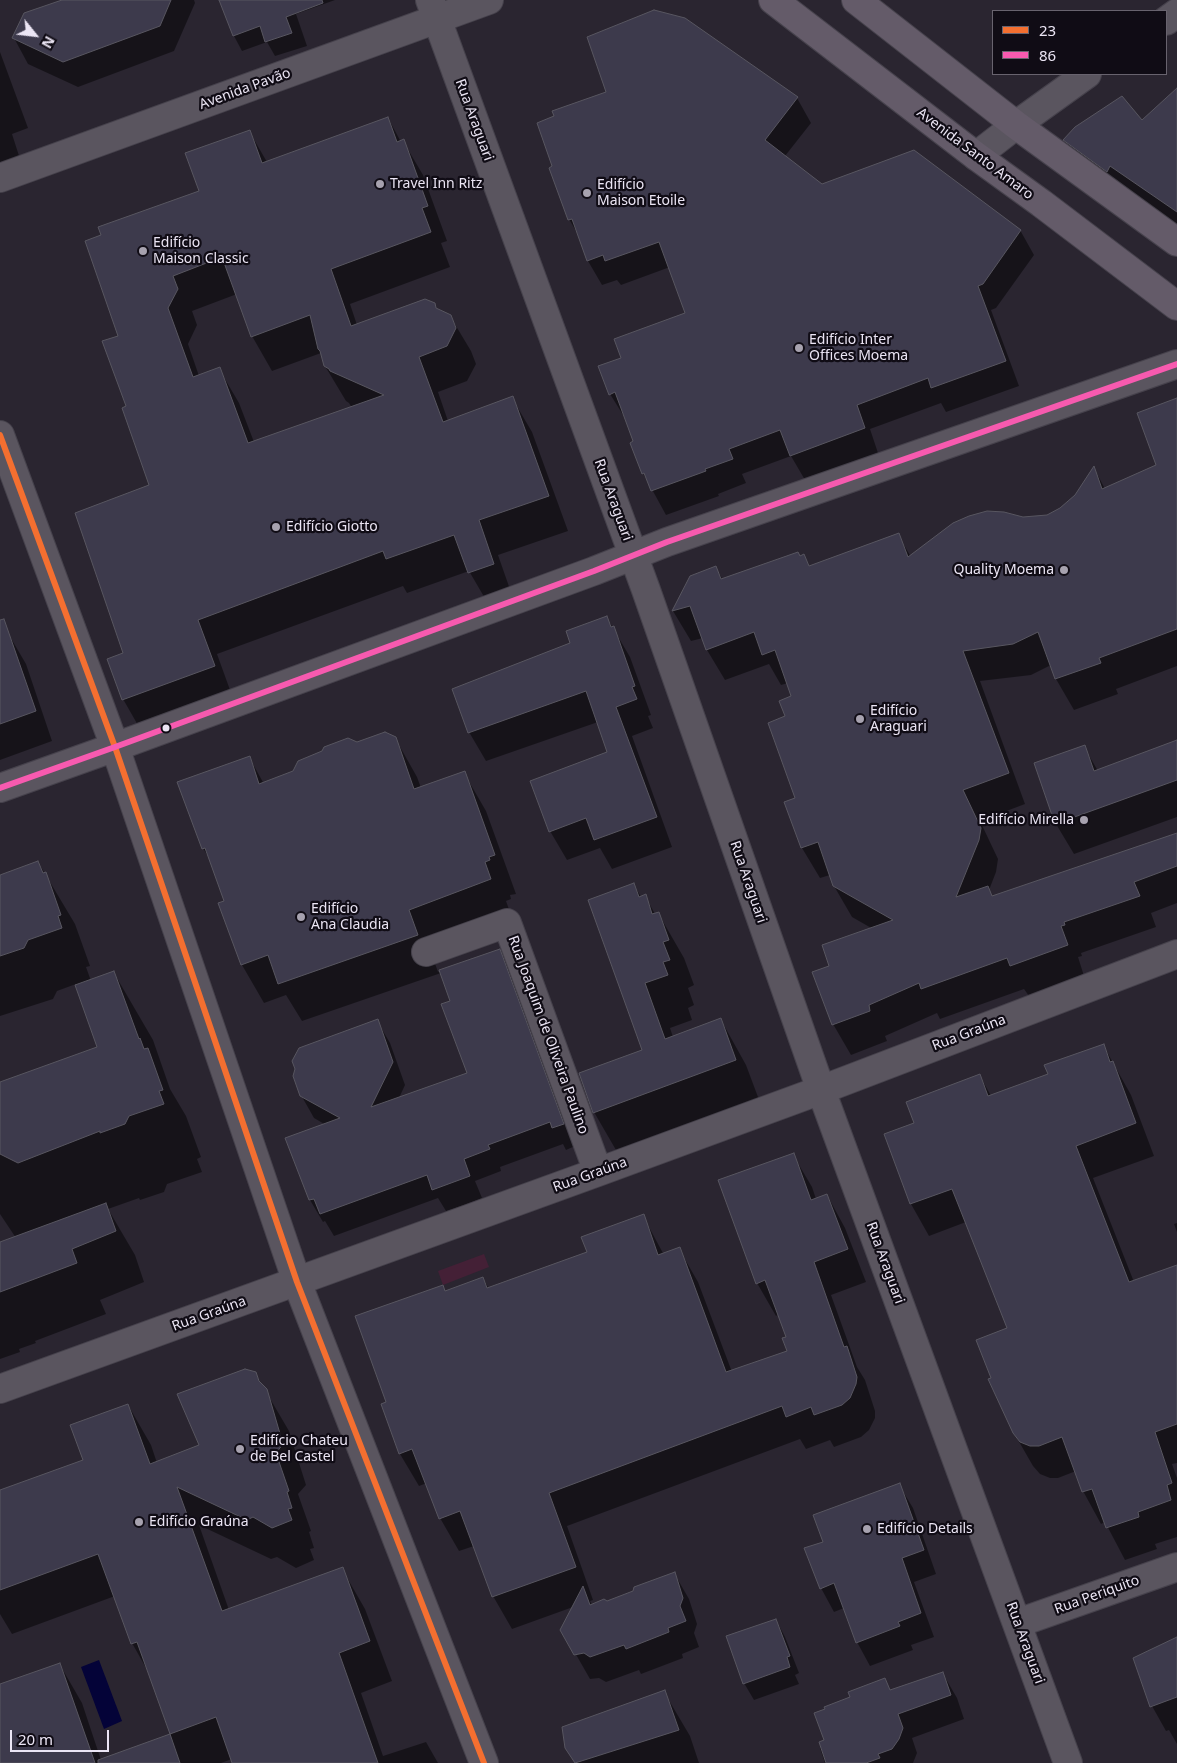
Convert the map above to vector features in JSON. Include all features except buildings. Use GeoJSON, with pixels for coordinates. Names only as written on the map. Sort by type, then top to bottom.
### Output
{"type":"FeatureCollection","features":[{"type":"Feature","properties":{"kind":"main road","name":"Avenida Santo Amaro"},"geometry":{"type":"LineString","coordinates":[[774,0],[976,156],[1177,306]]}},
{"type":"Feature","properties":{"kind":"main road"},"geometry":{"type":"LineString","coordinates":[[856,0],[1016,125],[1177,242]]}},
{"type":"Feature","properties":{"kind":"street","name":"Avenida Pavão"},"geometry":{"type":"LineString","coordinates":[[0,178],[434,10],[489,0]]}},
{"type":"Feature","properties":{"kind":"street","name":"Rua Araguari"},"geometry":{"type":"LineString","coordinates":[[434,10],[633,555],[821,1090],[1068,1763]]}},
{"type":"Feature","properties":{"kind":"street"},"geometry":{"type":"LineString","coordinates":[[976,156],[1086,75]]}},
{"type":"Feature","properties":{"kind":"street"},"geometry":{"type":"LineString","coordinates":[[0,788],[633,555],[1177,364]]}},
{"type":"Feature","properties":{"kind":"street"},"geometry":{"type":"LineString","coordinates":[[0,435],[115,747],[297,1282],[484,1763]]}},
{"type":"Feature","properties":{"kind":"street","name":"Rua Joaquim de Oliveira Paulino"},"geometry":{"type":"LineString","coordinates":[[426,952],[507,923],[598,1172]]}},
{"type":"Feature","properties":{"kind":"street","name":"Rua Graúna"},"geometry":{"type":"LineString","coordinates":[[0,1389],[821,1090],[1177,954]]}},
{"type":"Feature","properties":{"kind":"street","name":"Rua Periquito"},"geometry":{"type":"LineString","coordinates":[[1018,1623],[1177,1567]]}},
{"type":"Feature","properties":{"kind":"shaded area"},"geometry":{"type":"Polygon","coordinates":[[[484,1254],[489,1267],[443,1285],[438,1271],[484,1254]]]}},
{"type":"Feature","properties":{"kind":"shaded area"},"geometry":{"type":"Polygon","coordinates":[[[99,1660],[122,1721],[104,1729],[81,1667],[99,1660]]]}},
{"type":"Feature","properties":{"kind":"transit line","name":"86"},"geometry":{"type":"LineString","coordinates":[[0,788],[594,571],[667,542],[1177,364]]}},
{"type":"Feature","properties":{"kind":"transit line","name":"23"},"geometry":{"type":"LineString","coordinates":[[0,435],[115,747],[297,1282],[484,1763]]}},
{"type":"Feature","properties":{"kind":"place","name":"Travel Inn Ritz"},"geometry":{"type":"Point","coordinates":[380,184]}},
{"type":"Feature","properties":{"kind":"place","name":"Edifício Maison Etoile"},"geometry":{"type":"Point","coordinates":[587,193]}},
{"type":"Feature","properties":{"kind":"place","name":"Edifício Maison Classic"},"geometry":{"type":"Point","coordinates":[143,251]}},
{"type":"Feature","properties":{"kind":"place","name":"Edifício Inter Offices Moema"},"geometry":{"type":"Point","coordinates":[799,348]}},
{"type":"Feature","properties":{"kind":"place","name":"Edifício Giotto"},"geometry":{"type":"Point","coordinates":[276,527]}},
{"type":"Feature","properties":{"kind":"place","name":"Quality Moema"},"geometry":{"type":"Point","coordinates":[1064,570]}},
{"type":"Feature","properties":{"kind":"place","name":"Edifício Araguari"},"geometry":{"type":"Point","coordinates":[860,719]}},
{"type":"Feature","properties":{"kind":"place","name":"Edifício Mirella"},"geometry":{"type":"Point","coordinates":[1084,820]}},
{"type":"Feature","properties":{"kind":"place","name":"Edifício Ana Claudia"},"geometry":{"type":"Point","coordinates":[301,917]}},
{"type":"Feature","properties":{"kind":"place","name":"Edifício Chateu de Bel Castel"},"geometry":{"type":"Point","coordinates":[240,1449]}},
{"type":"Feature","properties":{"kind":"place","name":"Edifício Graúna"},"geometry":{"type":"Point","coordinates":[139,1522]}},
{"type":"Feature","properties":{"kind":"place","name":"Edifício Details"},"geometry":{"type":"Point","coordinates":[867,1529]}}]}
